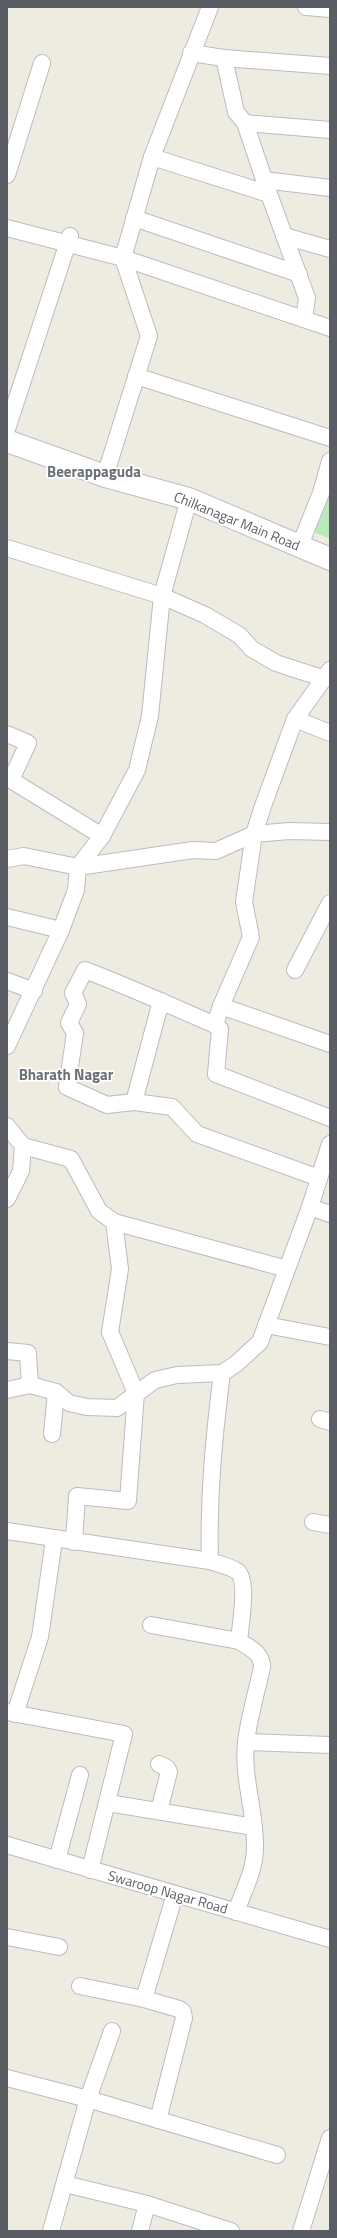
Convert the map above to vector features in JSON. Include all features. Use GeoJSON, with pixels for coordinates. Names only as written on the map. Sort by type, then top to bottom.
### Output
{"type":"FeatureCollection","features":[{"type":"Feature","properties":{"kind":"main road","name":"Chilkanagar Main Road"},"geometry":{"type":"LineString","coordinates":[[7,441],[105,476],[189,500],[300,545],[330,559]]}},
{"type":"Feature","properties":{"kind":"street"},"geometry":{"type":"LineString","coordinates":[[105,476],[149,336],[123,258],[152,157],[210,7]]}},
{"type":"Feature","properties":{"kind":"street"},"geometry":{"type":"LineString","coordinates":[[306,7],[330,9]]}},
{"type":"Feature","properties":{"kind":"street"},"geometry":{"type":"LineString","coordinates":[[191,53],[224,58],[330,66]]}},
{"type":"Feature","properties":{"kind":"street"},"geometry":{"type":"LineString","coordinates":[[224,58],[236,112],[245,123],[266,187],[307,298],[304,320]]}},
{"type":"Feature","properties":{"kind":"street"},"geometry":{"type":"LineString","coordinates":[[7,175],[42,63]]}},
{"type":"Feature","properties":{"kind":"street"},"geometry":{"type":"LineString","coordinates":[[245,123],[330,130]]}},
{"type":"Feature","properties":{"kind":"street"},"geometry":{"type":"LineString","coordinates":[[152,157],[266,187],[330,188]]}},
{"type":"Feature","properties":{"kind":"street"},"geometry":{"type":"LineString","coordinates":[[134,218],[299,274]]}},
{"type":"Feature","properties":{"kind":"street"},"geometry":{"type":"LineString","coordinates":[[7,228],[69,239],[330,328]]}},
{"type":"Feature","properties":{"kind":"street"},"geometry":{"type":"LineString","coordinates":[[284,236],[330,249]]}},
{"type":"Feature","properties":{"kind":"street"},"geometry":{"type":"LineString","coordinates":[[7,429],[69,239]]}},
{"type":"Feature","properties":{"kind":"street"},"geometry":{"type":"LineString","coordinates":[[136,376],[330,438]]}},
{"type":"Feature","properties":{"kind":"street"},"geometry":{"type":"LineString","coordinates":[[300,545],[321,492],[330,461]]}},
{"type":"Feature","properties":{"kind":"street"},"geometry":{"type":"LineString","coordinates":[[7,1046],[34,991],[61,930],[76,890],[78,867],[102,836],[137,770],[150,716],[162,596],[189,500]]}},
{"type":"Feature","properties":{"kind":"street"},"geometry":{"type":"LineString","coordinates":[[7,548],[162,596],[205,615],[239,635],[252,649],[276,663],[327,674],[295,719],[254,834],[244,902],[251,937],[221,1006],[215,1025]]}},
{"type":"Feature","properties":{"kind":"street"},"geometry":{"type":"LineString","coordinates":[[295,719],[330,733]]}},
{"type":"Feature","properties":{"kind":"street"},"geometry":{"type":"LineString","coordinates":[[7,734],[28,743],[11,780],[102,836]]}},
{"type":"Feature","properties":{"kind":"street"},"geometry":{"type":"LineString","coordinates":[[7,859],[24,856],[78,867],[193,850],[216,851],[254,834],[289,831],[330,832]]}},
{"type":"Feature","properties":{"kind":"street"},"geometry":{"type":"LineString","coordinates":[[295,970],[330,903]]}},
{"type":"Feature","properties":{"kind":"street"},"geometry":{"type":"LineString","coordinates":[[7,917],[61,930]]}},
{"type":"Feature","properties":{"kind":"street"},"geometry":{"type":"LineString","coordinates":[[319,1178],[197,1134],[172,1108],[134,1102],[107,1105],[67,1087],[75,1033],[69,1023],[78,1004],[73,992],[85,970],[215,1025],[220,1029],[216,1074],[330,1118]]}},
{"type":"Feature","properties":{"kind":"street"},"geometry":{"type":"LineString","coordinates":[[7,981],[34,991]]}},
{"type":"Feature","properties":{"kind":"street"},"geometry":{"type":"LineString","coordinates":[[134,1102],[161,1001]]}},
{"type":"Feature","properties":{"kind":"street"},"geometry":{"type":"LineString","coordinates":[[221,1006],[330,1044]]}},
{"type":"Feature","properties":{"kind":"street"},"geometry":{"type":"LineString","coordinates":[[7,1126],[23,1146],[71,1160],[99,1210],[114,1222],[286,1269]]}},
{"type":"Feature","properties":{"kind":"street"},"geometry":{"type":"LineString","coordinates":[[7,1390],[30,1385],[56,1392],[69,1403],[87,1407],[117,1408],[155,1380],[177,1375],[222,1373],[236,1364],[260,1342],[310,1207],[330,1144]]}},
{"type":"Feature","properties":{"kind":"street"},"geometry":{"type":"LineString","coordinates":[[7,1199],[21,1171],[23,1146]]}},
{"type":"Feature","properties":{"kind":"street"},"geometry":{"type":"LineString","coordinates":[[310,1207],[330,1214]]}},
{"type":"Feature","properties":{"kind":"street"},"geometry":{"type":"LineString","coordinates":[[74,1542],[77,1496],[128,1501],[136,1393],[110,1332],[120,1269],[114,1222]]}},
{"type":"Feature","properties":{"kind":"street"},"geometry":{"type":"LineString","coordinates":[[266,1325],[330,1337]]}},
{"type":"Feature","properties":{"kind":"street"},"geometry":{"type":"LineString","coordinates":[[7,1351],[28,1353],[30,1385]]}},
{"type":"Feature","properties":{"kind":"street"},"geometry":{"type":"LineString","coordinates":[[210,1560],[208,1512],[210,1470],[222,1373]]}},
{"type":"Feature","properties":{"kind":"street"},"geometry":{"type":"LineString","coordinates":[[52,1434],[56,1392]]}},
{"type":"Feature","properties":{"kind":"street"},"geometry":{"type":"LineString","coordinates":[[313,1522],[330,1525]]}},
{"type":"Feature","properties":{"kind":"street"},"geometry":{"type":"LineString","coordinates":[[7,1531],[54,1540],[210,1560],[237,1571],[243,1582],[239,1641]]}},
{"type":"Feature","properties":{"kind":"street"},"geometry":{"type":"LineString","coordinates":[[54,1540],[40,1637],[11,1713],[124,1734],[108,1803],[90,1870]]}},
{"type":"Feature","properties":{"kind":"street"},"geometry":{"type":"LineString","coordinates":[[151,1626],[239,1641],[259,1655],[262,1660],[262,1667],[246,1742],[247,1787],[254,1827],[255,1850],[251,1872],[236,1912]]}},
{"type":"Feature","properties":{"kind":"street"},"geometry":{"type":"LineString","coordinates":[[246,1742],[330,1746]]}},
{"type":"Feature","properties":{"kind":"street"},"geometry":{"type":"LineString","coordinates":[[159,1764],[167,1768],[169,1772],[159,1811]]}},
{"type":"Feature","properties":{"kind":"street"},"geometry":{"type":"LineString","coordinates":[[57,1860],[80,1775]]}},
{"type":"Feature","properties":{"kind":"street"},"geometry":{"type":"LineString","coordinates":[[108,1803],[254,1827]]}},
{"type":"Feature","properties":{"kind":"street","name":"Swaroop Nagar Road"},"geometry":{"type":"LineString","coordinates":[[7,1846],[330,1939]]}},
{"type":"Feature","properties":{"kind":"street"},"geometry":{"type":"LineString","coordinates":[[144,1999],[175,1894]]}},
{"type":"Feature","properties":{"kind":"street"},"geometry":{"type":"LineString","coordinates":[[7,1937],[59,1947]]}},
{"type":"Feature","properties":{"kind":"street"},"geometry":{"type":"LineString","coordinates":[[80,1986],[144,1999],[179,2009],[183,2012],[184,2018],[158,2120]]}},
{"type":"Feature","properties":{"kind":"street"},"geometry":{"type":"LineString","coordinates":[[51,2231],[88,2099],[112,2031]]}},
{"type":"Feature","properties":{"kind":"street"},"geometry":{"type":"LineString","coordinates":[[7,2078],[88,2099],[277,2155]]}},
{"type":"Feature","properties":{"kind":"street"},"geometry":{"type":"LineString","coordinates":[[300,2231],[330,2138]]}},
{"type":"Feature","properties":{"kind":"street"},"geometry":{"type":"LineString","coordinates":[[65,2184],[147,2204],[231,2231]]}},
{"type":"Feature","properties":{"kind":"street"},"geometry":{"type":"LineString","coordinates":[[140,2231],[147,2204]]}},
{"type":"Feature","properties":{"kind":"green space"},"geometry":{"type":"Polygon","coordinates":[[[330,480],[330,539],[310,530],[330,480]]]}},
{"type":"Feature","properties":{"kind":"district","name":"Beerappaguda"},"geometry":{"type":"Point","coordinates":[94,472]}},
{"type":"Feature","properties":{"kind":"district","name":"Bharath Nagar"},"geometry":{"type":"Point","coordinates":[66,1075]}}]}
